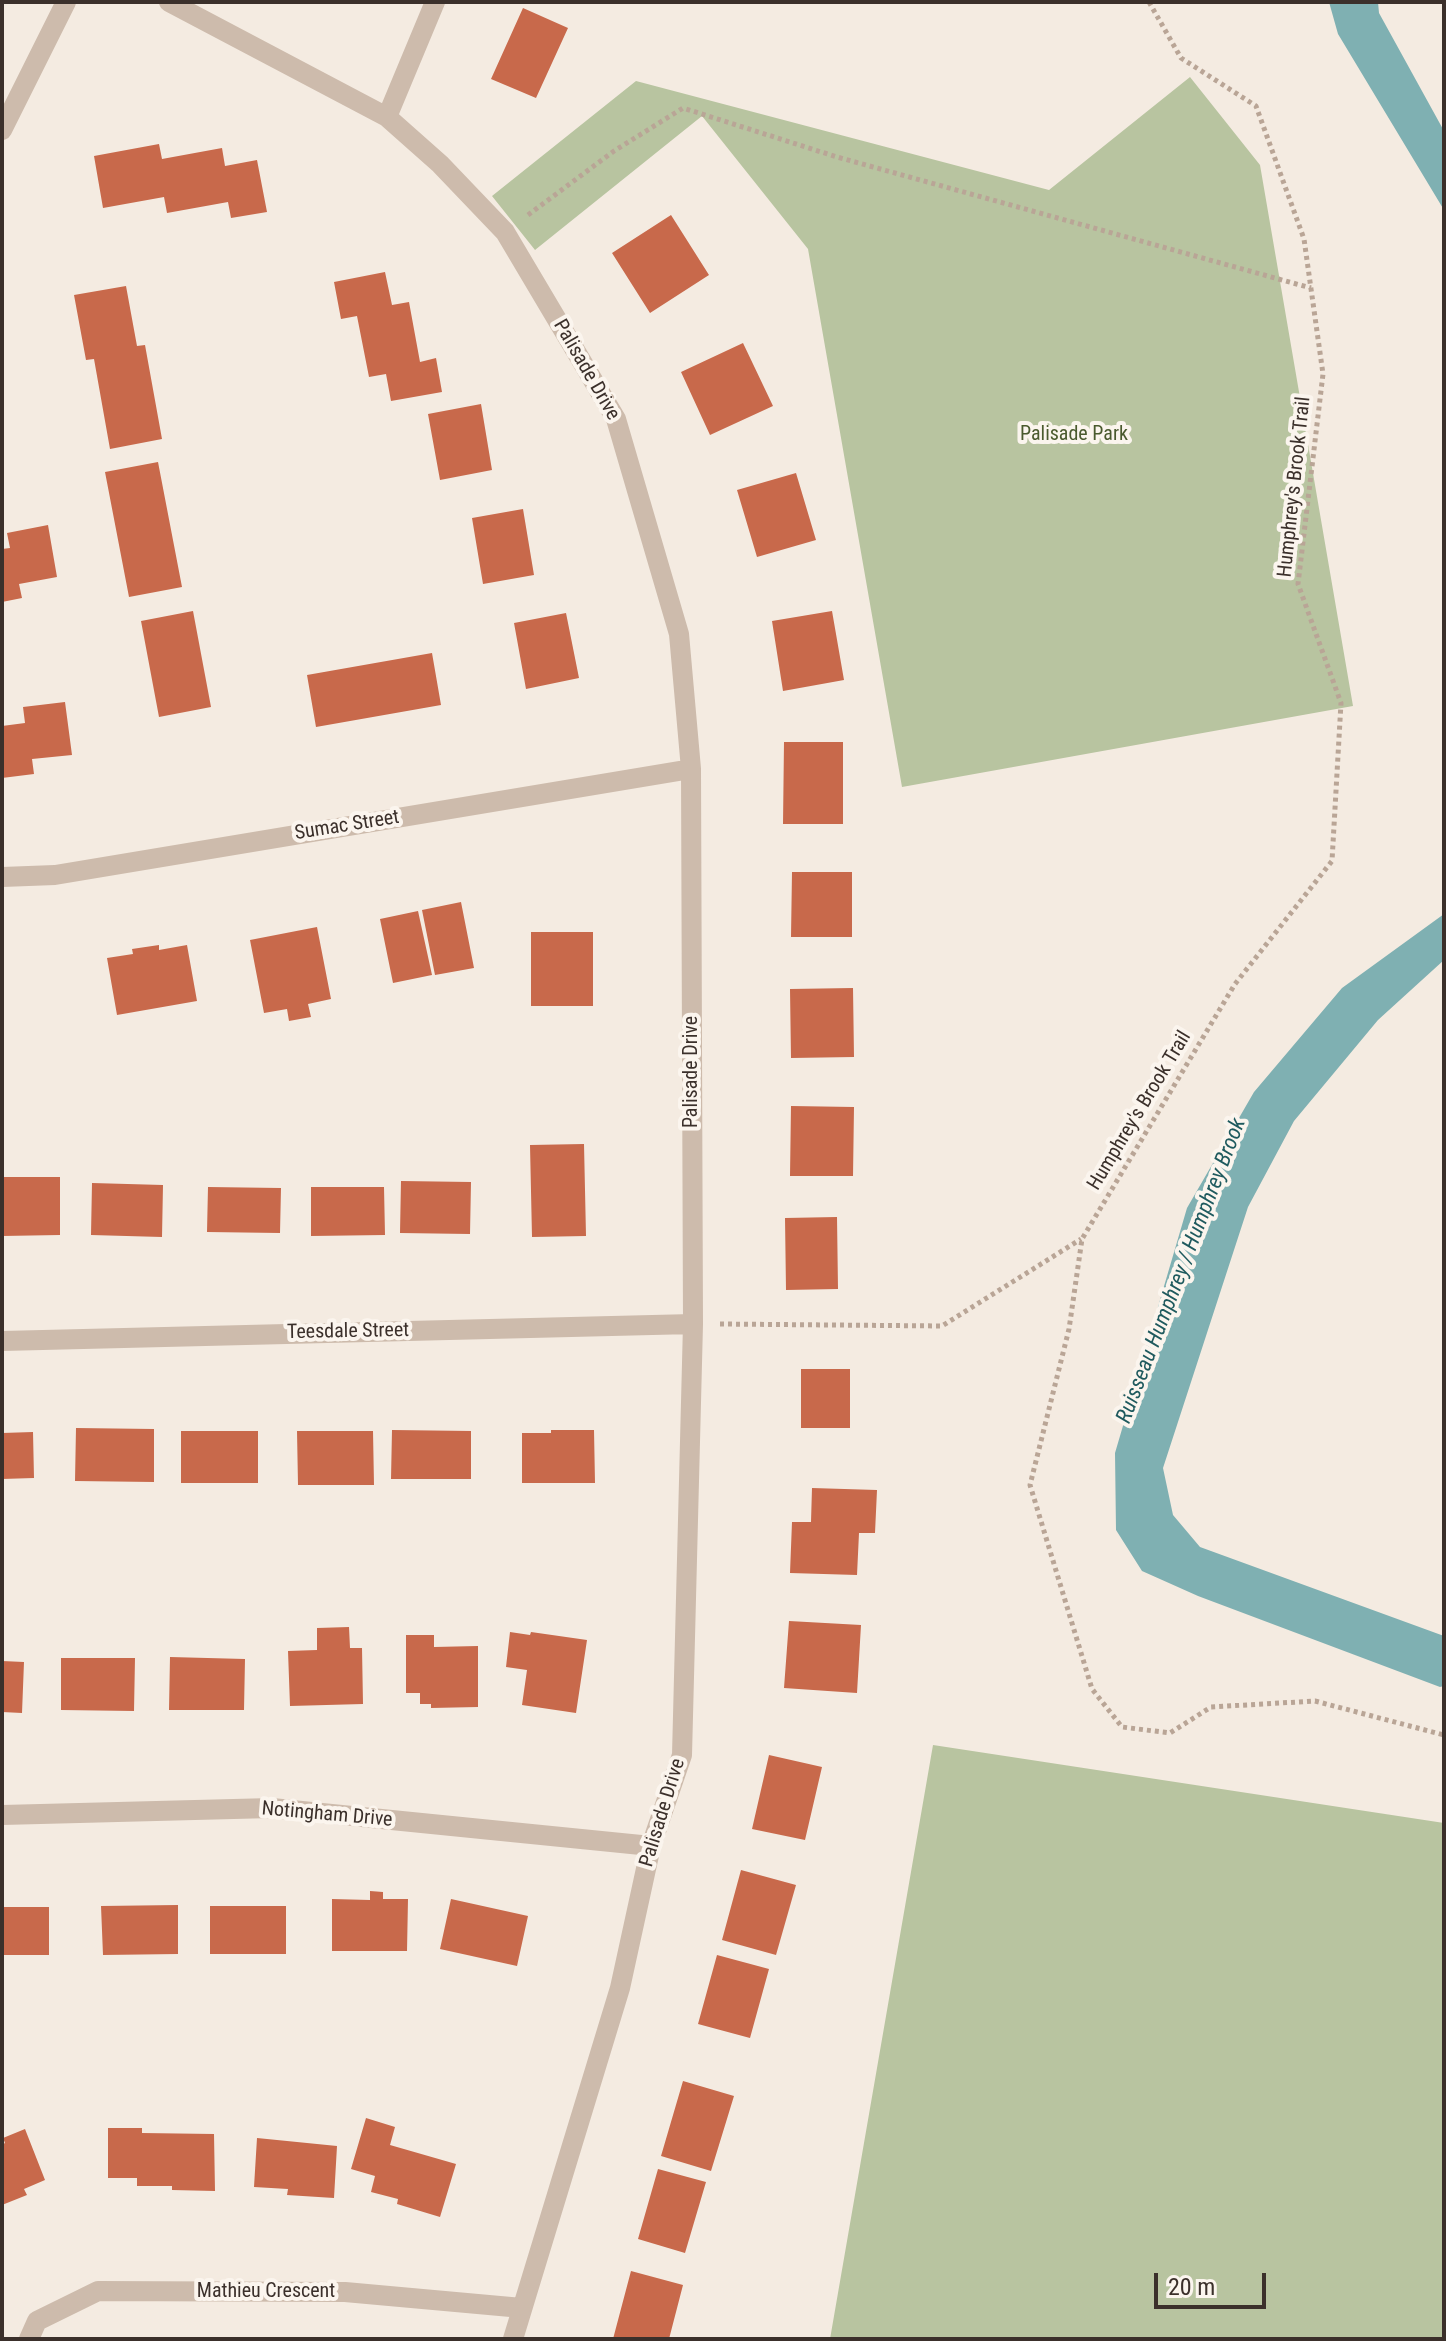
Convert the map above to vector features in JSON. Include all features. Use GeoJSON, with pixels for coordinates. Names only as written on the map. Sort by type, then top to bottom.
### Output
{"type":"FeatureCollection","features":[{"type":"Feature","properties":{"kind":"street"},"geometry":{"type":"LineString","coordinates":[[2,130],[66,2]]}},
{"type":"Feature","properties":{"kind":"street","name":"Palisade Drive"},"geometry":{"type":"LineString","coordinates":[[169,2],[387,117],[440,164],[505,232],[616,419],[679,634],[691,769],[693,1324],[682,1755],[651,1846],[620,1988],[513,2339]]}},
{"type":"Feature","properties":{"kind":"street"},"geometry":{"type":"LineString","coordinates":[[387,117],[435,2]]}},
{"type":"Feature","properties":{"kind":"street","name":"Sumac Street"},"geometry":{"type":"LineString","coordinates":[[2,877],[55,875],[691,769]]}},
{"type":"Feature","properties":{"kind":"street","name":"Teesdale Street"},"geometry":{"type":"LineString","coordinates":[[2,1341],[693,1324]]}},
{"type":"Feature","properties":{"kind":"street","name":"Notingham Drive"},"geometry":{"type":"LineString","coordinates":[[2,1815],[272,1808],[651,1846]]}},
{"type":"Feature","properties":{"kind":"street","name":"Mathieu Crescent"},"geometry":{"type":"LineString","coordinates":[[29,2339],[37,2321],[98,2291],[345,2292],[522,2308]]}},
{"type":"Feature","properties":{"kind":"path","name":"Humphrey's Brook Trail"},"geometry":{"type":"LineString","coordinates":[[1149,2],[1181,58],[1256,106],[1304,239],[1323,374],[1298,584],[1341,703],[1332,861],[1235,984],[1082,1239],[1069,1329],[1030,1485],[1092,1689],[1122,1727],[1170,1733],[1211,1707],[1315,1701],[1444,1735]]}},
{"type":"Feature","properties":{"kind":"path"},"geometry":{"type":"LineString","coordinates":[[505,232],[614,151],[683,108],[837,157],[1311,288]]}},
{"type":"Feature","properties":{"kind":"path","name":"Humphrey's Brook Trail"},"geometry":{"type":"LineString","coordinates":[[693,1324],[942,1326],[1082,1239]]}},
{"type":"Feature","properties":{"kind":"green space","name":"Palisade Park"},"geometry":{"type":"Polygon","coordinates":[[[1190,77],[1260,165],[1353,706],[902,787],[808,249],[702,116],[535,250],[492,196],[636,81],[1049,190],[1190,77]]]}},
{"type":"Feature","properties":{"kind":"green space"},"geometry":{"type":"Polygon","coordinates":[[[933,1745],[1444,1823],[1444,2339],[830,2339],[933,1745]]]}},
{"type":"Feature","properties":{"kind":"water"},"geometry":{"type":"Polygon","coordinates":[[[1329,2],[1378,2],[1379,13],[1444,131],[1444,210],[1338,34],[1329,2]]]}},
{"type":"Feature","properties":{"kind":"water","name":"Ruisseau Humphrey / Humphrey Brook"},"geometry":{"type":"Polygon","coordinates":[[[1444,914],[1444,960],[1378,1020],[1294,1121],[1248,1207],[1163,1468],[1173,1515],[1200,1547],[1444,1636],[1444,1686],[1440,1687],[1198,1596],[1142,1571],[1116,1530],[1115,1453],[1187,1208],[1254,1092],[1342,988],[1444,914]]]}},
{"type":"Feature","properties":{"kind":"building"},"geometry":{"type":"Polygon","coordinates":[[[523,8],[568,28],[536,98],[491,79],[523,8]]]}},
{"type":"Feature","properties":{"kind":"building"},"geometry":{"type":"Polygon","coordinates":[[[159,144],[162,159],[222,148],[225,166],[257,160],[267,212],[231,218],[228,202],[167,213],[164,197],[103,208],[94,156],[159,144]]]}},
{"type":"Feature","properties":{"kind":"building"},"geometry":{"type":"Polygon","coordinates":[[[671,215],[709,275],[650,313],[612,253],[671,215]]]}},
{"type":"Feature","properties":{"kind":"building"},"geometry":{"type":"Polygon","coordinates":[[[385,272],[392,305],[409,302],[420,362],[436,358],[442,392],[391,401],[386,374],[369,377],[357,316],[341,319],[334,282],[385,272]]]}},
{"type":"Feature","properties":{"kind":"building"},"geometry":{"type":"Polygon","coordinates":[[[126,286],[137,346],[145,345],[162,439],[110,449],[94,359],[86,360],[74,295],[126,286]]]}},
{"type":"Feature","properties":{"kind":"building"},"geometry":{"type":"Polygon","coordinates":[[[743,343],[773,406],[710,435],[681,372],[743,343]]]}},
{"type":"Feature","properties":{"kind":"building"},"geometry":{"type":"Polygon","coordinates":[[[481,404],[492,470],[440,480],[428,414],[481,404]]]}},
{"type":"Feature","properties":{"kind":"building"},"geometry":{"type":"Polygon","coordinates":[[[158,462],[182,587],[129,597],[105,472],[158,462]]]}},
{"type":"Feature","properties":{"kind":"building"},"geometry":{"type":"Polygon","coordinates":[[[796,473],[816,540],[757,557],[737,490],[796,473]]]}},
{"type":"Feature","properties":{"kind":"building"},"geometry":{"type":"Polygon","coordinates":[[[523,509],[534,575],[483,584],[472,518],[523,509]]]}},
{"type":"Feature","properties":{"kind":"building"},"geometry":{"type":"Polygon","coordinates":[[[48,525],[57,577],[19,584],[22,598],[2,602],[2,549],[10,548],[7,533],[48,525]]]}},
{"type":"Feature","properties":{"kind":"building"},"geometry":{"type":"Polygon","coordinates":[[[193,611],[211,707],[159,717],[141,621],[193,611]]]}},
{"type":"Feature","properties":{"kind":"building"},"geometry":{"type":"Polygon","coordinates":[[[832,611],[844,680],[783,691],[772,621],[832,611]]]}},
{"type":"Feature","properties":{"kind":"building"},"geometry":{"type":"Polygon","coordinates":[[[566,613],[579,678],[526,689],[514,623],[566,613]]]}},
{"type":"Feature","properties":{"kind":"building"},"geometry":{"type":"Polygon","coordinates":[[[432,653],[441,705],[316,727],[307,675],[432,653]]]}},
{"type":"Feature","properties":{"kind":"building"},"geometry":{"type":"Polygon","coordinates":[[[65,702],[72,755],[32,759],[34,774],[2,778],[2,726],[25,723],[23,707],[65,702]]]}},
{"type":"Feature","properties":{"kind":"building"},"geometry":{"type":"Polygon","coordinates":[[[784,742],[843,742],[843,824],[783,824],[784,742]]]}},
{"type":"Feature","properties":{"kind":"building"},"geometry":{"type":"Polygon","coordinates":[[[792,872],[852,872],[852,937],[791,937],[792,872]]]}},
{"type":"Feature","properties":{"kind":"building"},"geometry":{"type":"Polygon","coordinates":[[[461,902],[474,968],[435,975],[422,910],[461,902]]]}},
{"type":"Feature","properties":{"kind":"building"},"geometry":{"type":"Polygon","coordinates":[[[418,911],[432,975],[393,983],[380,919],[418,911]]]}},
{"type":"Feature","properties":{"kind":"building"},"geometry":{"type":"Polygon","coordinates":[[[317,927],[331,999],[308,1004],[311,1017],[289,1021],[287,1009],[264,1013],[250,940],[317,927]]]}},
{"type":"Feature","properties":{"kind":"building"},"geometry":{"type":"Polygon","coordinates":[[[531,932],[593,932],[593,1006],[531,1006],[531,932]]]}},
{"type":"Feature","properties":{"kind":"building"},"geometry":{"type":"Polygon","coordinates":[[[159,945],[159,950],[187,945],[197,1001],[117,1015],[107,958],[133,954],[132,949],[159,945]]]}},
{"type":"Feature","properties":{"kind":"building"},"geometry":{"type":"Polygon","coordinates":[[[853,988],[854,1057],[791,1058],[790,989],[853,988]]]}},
{"type":"Feature","properties":{"kind":"building"},"geometry":{"type":"Polygon","coordinates":[[[791,1106],[854,1107],[853,1176],[790,1176],[791,1106]]]}},
{"type":"Feature","properties":{"kind":"building"},"geometry":{"type":"Polygon","coordinates":[[[584,1144],[586,1236],[532,1237],[530,1145],[584,1144]]]}},
{"type":"Feature","properties":{"kind":"building"},"geometry":{"type":"Polygon","coordinates":[[[2,1177],[60,1177],[60,1235],[2,1236],[2,1177]]]}},
{"type":"Feature","properties":{"kind":"building"},"geometry":{"type":"Polygon","coordinates":[[[401,1181],[471,1182],[470,1234],[400,1233],[401,1181]]]}},
{"type":"Feature","properties":{"kind":"building"},"geometry":{"type":"Polygon","coordinates":[[[92,1183],[163,1185],[162,1237],[91,1235],[92,1183]]]}},
{"type":"Feature","properties":{"kind":"building"},"geometry":{"type":"Polygon","coordinates":[[[208,1187],[281,1188],[280,1233],[207,1232],[208,1187]]]}},
{"type":"Feature","properties":{"kind":"building"},"geometry":{"type":"Polygon","coordinates":[[[311,1187],[384,1187],[385,1235],[311,1236],[311,1187]]]}},
{"type":"Feature","properties":{"kind":"building"},"geometry":{"type":"Polygon","coordinates":[[[837,1217],[838,1289],[786,1290],[785,1218],[837,1217]]]}},
{"type":"Feature","properties":{"kind":"building"},"geometry":{"type":"Polygon","coordinates":[[[801,1369],[850,1369],[850,1428],[801,1428],[801,1369]]]}},
{"type":"Feature","properties":{"kind":"building"},"geometry":{"type":"Polygon","coordinates":[[[76,1428],[154,1429],[154,1482],[75,1481],[76,1428]]]}},
{"type":"Feature","properties":{"kind":"building"},"geometry":{"type":"Polygon","coordinates":[[[392,1430],[471,1431],[471,1479],[391,1479],[392,1430]]]}},
{"type":"Feature","properties":{"kind":"building"},"geometry":{"type":"Polygon","coordinates":[[[551,1430],[594,1430],[595,1483],[522,1483],[522,1433],[551,1433],[551,1430]]]}},
{"type":"Feature","properties":{"kind":"building"},"geometry":{"type":"Polygon","coordinates":[[[181,1431],[258,1431],[258,1483],[181,1483],[181,1431]]]}},
{"type":"Feature","properties":{"kind":"building"},"geometry":{"type":"Polygon","coordinates":[[[297,1431],[373,1431],[374,1485],[298,1485],[297,1431]]]}},
{"type":"Feature","properties":{"kind":"building"},"geometry":{"type":"Polygon","coordinates":[[[33,1432],[34,1478],[2,1479],[2,1433],[33,1432]]]}},
{"type":"Feature","properties":{"kind":"building"},"geometry":{"type":"Polygon","coordinates":[[[812,1488],[877,1490],[875,1533],[859,1533],[857,1575],[790,1573],[792,1522],[811,1522],[812,1488]]]}},
{"type":"Feature","properties":{"kind":"building"},"geometry":{"type":"Polygon","coordinates":[[[789,1621],[861,1625],[857,1693],[784,1688],[789,1621]]]}},
{"type":"Feature","properties":{"kind":"building"},"geometry":{"type":"Polygon","coordinates":[[[349,1627],[350,1648],[362,1648],[363,1704],[290,1706],[288,1651],[317,1650],[317,1628],[349,1627]]]}},
{"type":"Feature","properties":{"kind":"building"},"geometry":{"type":"Polygon","coordinates":[[[510,1632],[587,1640],[576,1713],[522,1705],[527,1670],[506,1667],[510,1632]]]}},
{"type":"Feature","properties":{"kind":"building"},"geometry":{"type":"Polygon","coordinates":[[[406,1635],[434,1635],[434,1647],[478,1646],[478,1707],[431,1708],[431,1704],[420,1704],[420,1693],[406,1693],[406,1635]]]}},
{"type":"Feature","properties":{"kind":"building"},"geometry":{"type":"Polygon","coordinates":[[[170,1657],[245,1659],[244,1710],[169,1710],[170,1657]]]}},
{"type":"Feature","properties":{"kind":"building"},"geometry":{"type":"Polygon","coordinates":[[[61,1658],[135,1658],[134,1711],[61,1710],[61,1658]]]}},
{"type":"Feature","properties":{"kind":"building"},"geometry":{"type":"Polygon","coordinates":[[[2,1661],[24,1662],[22,1713],[2,1712],[2,1661]]]}},
{"type":"Feature","properties":{"kind":"building"},"geometry":{"type":"Polygon","coordinates":[[[769,1755],[822,1767],[805,1840],[752,1829],[769,1755]]]}},
{"type":"Feature","properties":{"kind":"building"},"geometry":{"type":"Polygon","coordinates":[[[741,1870],[796,1885],[776,1955],[722,1940],[741,1870]]]}},
{"type":"Feature","properties":{"kind":"building"},"geometry":{"type":"Polygon","coordinates":[[[370,1891],[383,1892],[383,1899],[408,1899],[407,1951],[332,1951],[332,1899],[370,1900],[370,1891]]]}},
{"type":"Feature","properties":{"kind":"building"},"geometry":{"type":"Polygon","coordinates":[[[451,1899],[528,1916],[517,1966],[440,1949],[451,1899]]]}},
{"type":"Feature","properties":{"kind":"building"},"geometry":{"type":"Polygon","coordinates":[[[178,1905],[178,1954],[103,1955],[101,1906],[178,1905]]]}},
{"type":"Feature","properties":{"kind":"building"},"geometry":{"type":"Polygon","coordinates":[[[210,1906],[286,1906],[286,1954],[210,1954],[210,1906]]]}},
{"type":"Feature","properties":{"kind":"building"},"geometry":{"type":"Polygon","coordinates":[[[2,1907],[49,1907],[49,1955],[2,1955],[2,1907]]]}},
{"type":"Feature","properties":{"kind":"building"},"geometry":{"type":"Polygon","coordinates":[[[717,1955],[769,1969],[750,2038],[698,2024],[717,1955]]]}},
{"type":"Feature","properties":{"kind":"building"},"geometry":{"type":"Polygon","coordinates":[[[683,2081],[734,2096],[711,2171],[661,2156],[683,2081]]]}},
{"type":"Feature","properties":{"kind":"building"},"geometry":{"type":"Polygon","coordinates":[[[366,2118],[395,2127],[390,2145],[456,2164],[440,2217],[397,2204],[398,2199],[371,2192],[375,2176],[351,2169],[366,2118]]]}},
{"type":"Feature","properties":{"kind":"building"},"geometry":{"type":"Polygon","coordinates":[[[108,2128],[142,2128],[142,2133],[214,2134],[215,2191],[137,2186],[137,2178],[108,2178],[108,2128]]]}},
{"type":"Feature","properties":{"kind":"building"},"geometry":{"type":"Polygon","coordinates":[[[25,2129],[45,2180],[24,2189],[27,2195],[2,2205],[3,2138],[25,2129]]]}},
{"type":"Feature","properties":{"kind":"building"},"geometry":{"type":"Polygon","coordinates":[[[257,2138],[337,2146],[334,2198],[287,2195],[288,2189],[254,2187],[257,2138]]]}},
{"type":"Feature","properties":{"kind":"building"},"geometry":{"type":"Polygon","coordinates":[[[658,2169],[706,2182],[685,2253],[638,2239],[658,2169]]]}},
{"type":"Feature","properties":{"kind":"building"},"geometry":{"type":"Polygon","coordinates":[[[631,2271],[683,2285],[669,2339],[613,2339],[631,2271]]]}}]}
